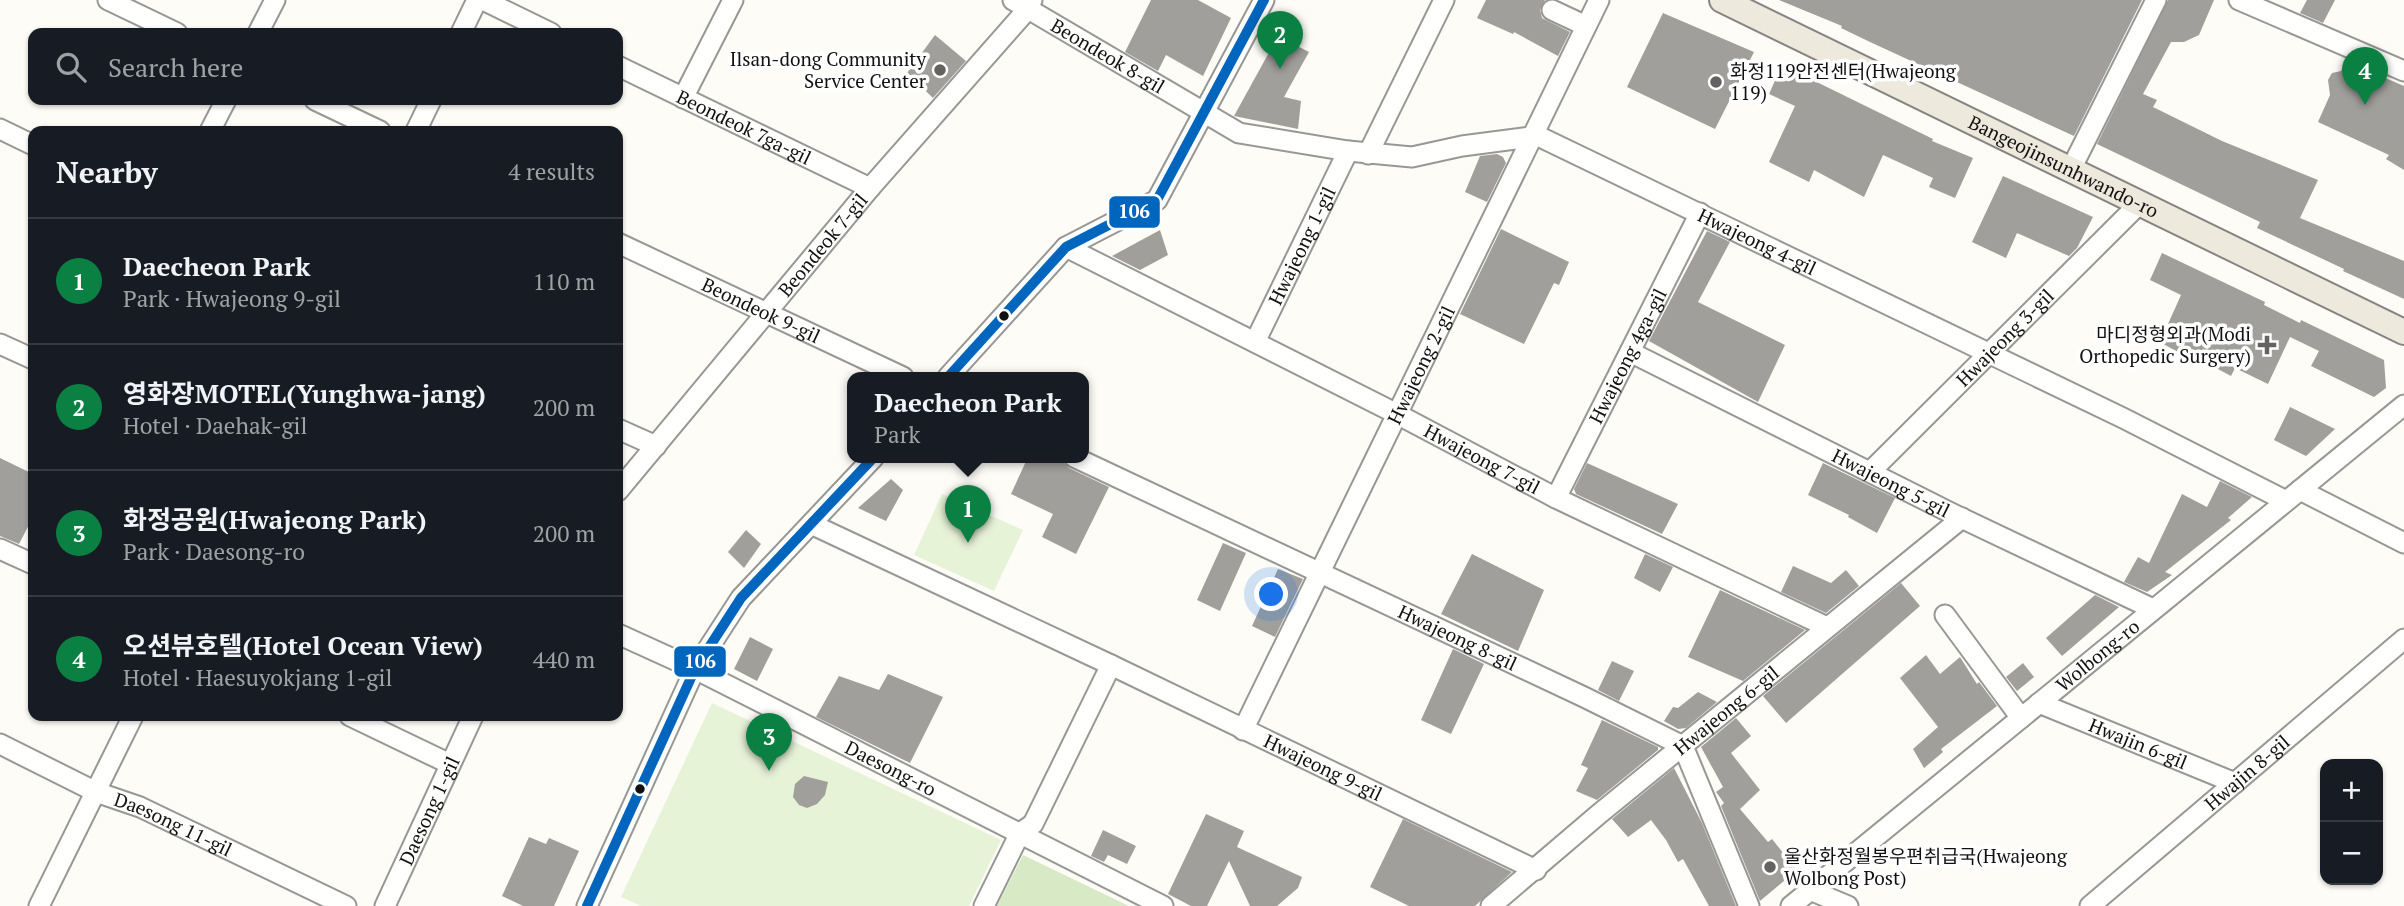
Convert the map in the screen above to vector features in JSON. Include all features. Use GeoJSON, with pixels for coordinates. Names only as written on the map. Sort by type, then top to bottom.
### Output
{"type":"FeatureCollection","features":[{"type":"Feature","properties":{"kind":"main road","name":"Bangeojinsunhwando-ro"},"geometry":{"type":"LineString","coordinates":[[1732,2],[2070,171],[2404,332]]}},
{"type":"Feature","properties":{"kind":"street"},"geometry":{"type":"LineString","coordinates":[[108,0],[167,28]]}},
{"type":"Feature","properties":{"kind":"street"},"geometry":{"type":"LineString","coordinates":[[261,28],[275,0]]}},
{"type":"Feature","properties":{"kind":"street"},"geometry":{"type":"LineString","coordinates":[[463,28],[477,0]]}},
{"type":"Feature","properties":{"kind":"street"},"geometry":{"type":"LineString","coordinates":[[483,0],[541,28]]}},
{"type":"Feature","properties":{"kind":"street"},"geometry":{"type":"LineString","coordinates":[[683,97],[733,0]]}},
{"type":"Feature","properties":{"kind":"street"},"geometry":{"type":"LineString","coordinates":[[953,372],[1066,247],[1157,200],[1264,0]]}},
{"type":"Feature","properties":{"kind":"street"},"geometry":{"type":"LineString","coordinates":[[1368,154],[1444,0]]}},
{"type":"Feature","properties":{"kind":"street","name":"Hwajeong 2-gil"},"geometry":{"type":"LineString","coordinates":[[1243,730],[1599,0]]}},
{"type":"Feature","properties":{"kind":"street"},"geometry":{"type":"LineString","coordinates":[[2070,171],[2156,0]]}},
{"type":"Feature","properties":{"kind":"street"},"geometry":{"type":"LineString","coordinates":[[2239,0],[2404,71]]}},
{"type":"Feature","properties":{"kind":"street","name":"Beondeok 8-gil"},"geometry":{"type":"LineString","coordinates":[[1024,3],[1204,113]]}},
{"type":"Feature","properties":{"kind":"street","name":"Beondeok 7-gil"},"geometry":{"type":"LineString","coordinates":[[623,485],[1024,3]]}},
{"type":"Feature","properties":{"kind":"street"},"geometry":{"type":"LineString","coordinates":[[1552,10],[1586,26]]}},
{"type":"Feature","properties":{"kind":"street","name":"Beondeok 7ga-gil"},"geometry":{"type":"LineString","coordinates":[[623,68],[870,188]]}},
{"type":"Feature","properties":{"kind":"street"},"geometry":{"type":"LineString","coordinates":[[213,126],[223,105]]}},
{"type":"Feature","properties":{"kind":"street"},"geometry":{"type":"LineString","coordinates":[[325,105],[370,126]]}},
{"type":"Feature","properties":{"kind":"street"},"geometry":{"type":"LineString","coordinates":[[418,126],[428,105]]}},
{"type":"Feature","properties":{"kind":"street","name":"Hwajeong 4-gil"},"geometry":{"type":"LineString","coordinates":[[1204,113],[1239,133],[1368,154],[1412,157],[1462,146],[1538,136],[2123,418],[2404,542]]}},
{"type":"Feature","properties":{"kind":"street"},"geometry":{"type":"LineString","coordinates":[[0,129],[28,143]]}},
{"type":"Feature","properties":{"kind":"street","name":"Hwajeong 1-gil"},"geometry":{"type":"LineString","coordinates":[[1255,342],[1348,152]]}},
{"type":"Feature","properties":{"kind":"street","name":"Hwajeong 3-gil"},"geometry":{"type":"LineString","coordinates":[[1871,471],[2139,204]]}},
{"type":"Feature","properties":{"kind":"street","name":"Hwajeong 4ga-gil"},"geometry":{"type":"LineString","coordinates":[[1556,498],[1700,213]]}},
{"type":"Feature","properties":{"kind":"street","name":"Beondeok 9-gil"},"geometry":{"type":"LineString","coordinates":[[623,245],[892,372]]}},
{"type":"Feature","properties":{"kind":"street","name":"Hwajeong 7-gil"},"geometry":{"type":"LineString","coordinates":[[1066,247],[1397,414],[1556,498],[1827,627]]}},
{"type":"Feature","properties":{"kind":"street"},"geometry":{"type":"LineString","coordinates":[[0,344],[28,357]]}},
{"type":"Feature","properties":{"kind":"street","name":"Hwajeong 5-gil"},"geometry":{"type":"LineString","coordinates":[[1630,352],[1962,518],[2153,609]]}},
{"type":"Feature","properties":{"kind":"street","name":"Wolbong-ro"},"geometry":{"type":"LineString","coordinates":[[1790,906],[2404,404]]}},
{"type":"Feature","properties":{"kind":"street"},"geometry":{"type":"LineString","coordinates":[[623,431],[656,446]]}},
{"type":"Feature","properties":{"kind":"street"},"geometry":{"type":"LineString","coordinates":[[587,906],[695,669],[741,598],[868,463]]}},
{"type":"Feature","properties":{"kind":"street","name":"Hwajeong 8-gil"},"geometry":{"type":"LineString","coordinates":[[1087,463],[1584,697],[1683,747]]}},
{"type":"Feature","properties":{"kind":"street","name":"Hwajeong 6-gil"},"geometry":{"type":"LineString","coordinates":[[1491,906],[1599,814],[1962,518]]}},
{"type":"Feature","properties":{"kind":"street","name":"Hwajeong 9-gil"},"geometry":{"type":"LineString","coordinates":[[811,524],[1536,870]]}},
{"type":"Feature","properties":{"kind":"street"},"geometry":{"type":"LineString","coordinates":[[0,549],[28,562]]}},
{"type":"Feature","properties":{"kind":"street"},"geometry":{"type":"LineString","coordinates":[[1945,615],[2021,718]]}},
{"type":"Feature","properties":{"kind":"street","name":"Daesong-ro"},"geometry":{"type":"LineString","coordinates":[[623,636],[695,669],[1163,906]]}},
{"type":"Feature","properties":{"kind":"street","name":"Hwajin 8-gil"},"geometry":{"type":"LineString","coordinates":[[2090,906],[2401,647]]}},
{"type":"Feature","properties":{"kind":"street"},"geometry":{"type":"LineString","coordinates":[[984,906],[1020,833],[1033,824],[1111,665]]}},
{"type":"Feature","properties":{"kind":"street","name":"Hwajin 6-gil"},"geometry":{"type":"LineString","coordinates":[[2039,703],[2235,783]]}},
{"type":"Feature","properties":{"kind":"street"},"geometry":{"type":"LineString","coordinates":[[39,906],[130,721]]}},
{"type":"Feature","properties":{"kind":"street"},"geometry":{"type":"LineString","coordinates":[[360,721],[450,764]]}},
{"type":"Feature","properties":{"kind":"street","name":"Daesong 1-gil"},"geometry":{"type":"LineString","coordinates":[[384,906],[471,721]]}},
{"type":"Feature","properties":{"kind":"street","name":"Daesong 11-gil"},"geometry":{"type":"LineString","coordinates":[[0,744],[96,792],[140,807],[346,906]]}},
{"type":"Feature","properties":{"kind":"street"},"geometry":{"type":"LineString","coordinates":[[1683,747],[1749,906]]}},
{"type":"Feature","properties":{"kind":"street"},"geometry":{"type":"LineString","coordinates":[[1810,890],[1848,906]]}},
{"type":"Feature","properties":{"kind":"green space"},"geometry":{"type":"Polygon","coordinates":[[[942,494],[1023,530],[994,591],[914,555],[942,494]]]}},
{"type":"Feature","properties":{"kind":"green space"},"geometry":{"type":"Polygon","coordinates":[[[712,703],[1001,840],[969,906],[641,906],[621,897],[712,703]]]}},
{"type":"Feature","properties":{"kind":"green space"},"geometry":{"type":"Polygon","coordinates":[[[1023,855],[1129,906],[997,906],[1023,855]]]}},
{"type":"Feature","properties":{"kind":"building"},"geometry":{"type":"Polygon","coordinates":[[[1151,0],[1198,0],[1231,18],[1203,76],[1166,55],[1158,71],[1125,52],[1151,0]]]}},
{"type":"Feature","properties":{"kind":"building"},"geometry":{"type":"Polygon","coordinates":[[[1486,0],[1545,0],[1540,10],[1542,18],[1570,32],[1558,56],[1514,32],[1513,34],[1477,18],[1486,0]]]}},
{"type":"Feature","properties":{"kind":"building"},"geometry":{"type":"Polygon","coordinates":[[[1779,0],[2142,0],[2074,136],[1870,42],[1841,28],[1842,26],[1779,0]]]}},
{"type":"Feature","properties":{"kind":"building"},"geometry":{"type":"Polygon","coordinates":[[[2168,0],[2214,0],[2199,35],[2184,42],[2171,42],[2143,94],[2157,100],[2153,107],[2222,141],[2318,180],[2300,218],[2404,261],[2404,299],[2257,228],[2260,222],[2097,144],[2168,0]]]}},
{"type":"Feature","properties":{"kind":"building"},"geometry":{"type":"Polygon","coordinates":[[[2307,0],[2335,0],[2323,23],[2300,13],[2307,0]]]}},
{"type":"Feature","properties":{"kind":"building"},"geometry":{"type":"Polygon","coordinates":[[[1663,13],[1754,52],[1715,129],[1627,87],[1663,13]]]}},
{"type":"Feature","properties":{"kind":"building","name":"Ilsan-dong Community Service Center"},"geometry":{"type":"Polygon","coordinates":[[[935,35],[966,61],[933,98],[907,73],[935,35]]]}},
{"type":"Feature","properties":{"kind":"building"},"geometry":{"type":"Polygon","coordinates":[[[1278,36],[1309,52],[1284,97],[1301,101],[1298,129],[1234,116],[1278,36]]]}},
{"type":"Feature","properties":{"kind":"building"},"geometry":{"type":"Polygon","coordinates":[[[2346,61],[2404,86],[2404,170],[2386,159],[2389,155],[2318,122],[2330,95],[2328,80],[2332,73],[2341,71],[2346,61]]]}},
{"type":"Feature","properties":{"kind":"building"},"geometry":{"type":"Polygon","coordinates":[[[1782,65],[1933,139],[1932,141],[1973,158],[1955,198],[1929,187],[1933,178],[1883,155],[1864,197],[1814,170],[1809,182],[1769,162],[1795,106],[1769,94],[1782,65]]]}},
{"type":"Feature","properties":{"kind":"building"},"geometry":{"type":"Polygon","coordinates":[[[1497,154],[1503,157],[1506,163],[1487,202],[1465,192],[1480,156],[1497,154]]]}},
{"type":"Feature","properties":{"kind":"building"},"geometry":{"type":"Polygon","coordinates":[[[2003,176],[2093,217],[2077,248],[2069,256],[2017,233],[2006,258],[1972,242],[2003,176]]]}},
{"type":"Feature","properties":{"kind":"building"},"geometry":{"type":"Polygon","coordinates":[[[1501,229],[1569,262],[1559,285],[1554,283],[1524,344],[1460,314],[1501,229]]]}},
{"type":"Feature","properties":{"kind":"building"},"geometry":{"type":"Polygon","coordinates":[[[1160,230],[1168,255],[1140,270],[1112,256],[1160,230]]]}},
{"type":"Feature","properties":{"kind":"building"},"geometry":{"type":"Polygon","coordinates":[[[1707,231],[1730,242],[1698,302],[1785,345],[1758,402],[1649,341],[1707,231]]]}},
{"type":"Feature","properties":{"kind":"building"},"geometry":{"type":"Polygon","coordinates":[[[2162,253],[2265,302],[2264,305],[2300,323],[2301,320],[2384,360],[2386,388],[2374,397],[2311,366],[2319,351],[2290,337],[2268,384],[2235,368],[2231,376],[2199,359],[2197,363],[2160,342],[2181,295],[2150,280],[2162,253]]]}},
{"type":"Feature","properties":{"kind":"building"},"geometry":{"type":"Polygon","coordinates":[[[2290,407],[2335,429],[2306,456],[2274,440],[2290,407]]]}},
{"type":"Feature","properties":{"kind":"building"},"geometry":{"type":"Polygon","coordinates":[[[0,458],[28,472],[28,527],[19,544],[0,536],[0,458]]]}},
{"type":"Feature","properties":{"kind":"building"},"geometry":{"type":"Polygon","coordinates":[[[1025,463],[1064,463],[1109,487],[1076,554],[1042,537],[1053,514],[1011,494],[1025,463]]]}},
{"type":"Feature","properties":{"kind":"building"},"geometry":{"type":"Polygon","coordinates":[[[1587,463],[1678,504],[1662,534],[1576,494],[1574,489],[1587,463]]]}},
{"type":"Feature","properties":{"kind":"building"},"geometry":{"type":"Polygon","coordinates":[[[1823,463],[1895,498],[1877,533],[1848,517],[1849,515],[1808,495],[1823,463]]]}},
{"type":"Feature","properties":{"kind":"building"},"geometry":{"type":"Polygon","coordinates":[[[891,479],[903,490],[886,521],[858,508],[891,479]]]}},
{"type":"Feature","properties":{"kind":"building"},"geometry":{"type":"Polygon","coordinates":[[[2220,481],[2252,497],[2228,518],[2231,520],[2165,572],[2172,575],[2147,592],[2124,582],[2138,557],[2149,563],[2182,494],[2207,507],[2220,481]]]}},
{"type":"Feature","properties":{"kind":"building"},"geometry":{"type":"Polygon","coordinates":[[[746,530],[761,544],[744,568],[728,552],[746,530]]]}},
{"type":"Feature","properties":{"kind":"building"},"geometry":{"type":"Polygon","coordinates":[[[1223,543],[1246,553],[1220,611],[1197,600],[1223,543]]]}},
{"type":"Feature","properties":{"kind":"building"},"geometry":{"type":"Polygon","coordinates":[[[1472,554],[1544,590],[1518,651],[1441,614],[1472,554]]]}},
{"type":"Feature","properties":{"kind":"building"},"geometry":{"type":"Polygon","coordinates":[[[1645,554],[1673,567],[1660,592],[1634,578],[1645,554]]]}},
{"type":"Feature","properties":{"kind":"building"},"geometry":{"type":"Polygon","coordinates":[[[1793,566],[1831,583],[1846,570],[1859,586],[1826,613],[1781,592],[1793,566]]]}},
{"type":"Feature","properties":{"kind":"building"},"geometry":{"type":"Polygon","coordinates":[[[1278,569],[1303,579],[1275,637],[1252,626],[1278,569]]]}},
{"type":"Feature","properties":{"kind":"building"},"geometry":{"type":"Polygon","coordinates":[[[1901,583],[1920,606],[1786,723],[1763,696],[1901,583]]]}},
{"type":"Feature","properties":{"kind":"building"},"geometry":{"type":"Polygon","coordinates":[[[1720,590],[1805,630],[1743,681],[1688,657],[1720,590]]]}},
{"type":"Feature","properties":{"kind":"building"},"geometry":{"type":"Polygon","coordinates":[[[2095,595],[2119,607],[2062,656],[2046,638],[2095,595]]]}},
{"type":"Feature","properties":{"kind":"building"},"geometry":{"type":"Polygon","coordinates":[[[750,637],[773,649],[757,681],[734,669],[750,637]]]}},
{"type":"Feature","properties":{"kind":"building"},"geometry":{"type":"Polygon","coordinates":[[[1453,649],[1484,664],[1451,734],[1421,720],[1453,649]]]}},
{"type":"Feature","properties":{"kind":"building"},"geometry":{"type":"Polygon","coordinates":[[[1926,655],[1940,674],[1960,657],[1977,684],[1979,682],[1997,706],[1941,749],[1943,752],[1924,768],[1913,749],[1938,727],[1900,678],[1926,655]]]}},
{"type":"Feature","properties":{"kind":"building"},"geometry":{"type":"Polygon","coordinates":[[[1612,661],[1634,671],[1619,701],[1598,690],[1612,661]]]}},
{"type":"Feature","properties":{"kind":"building"},"geometry":{"type":"Polygon","coordinates":[[[2023,663],[2034,677],[2017,691],[2006,677],[2023,663]]]}},
{"type":"Feature","properties":{"kind":"building"},"geometry":{"type":"Polygon","coordinates":[[[888,674],[943,697],[910,763],[816,717],[839,676],[879,690],[888,674]]]}},
{"type":"Feature","properties":{"kind":"building"},"geometry":{"type":"Polygon","coordinates":[[[1698,692],[1717,702],[1686,728],[1678,729],[1664,721],[1673,707],[1678,708],[1698,692]]]}},
{"type":"Feature","properties":{"kind":"building"},"geometry":{"type":"Polygon","coordinates":[[[1736,718],[1751,736],[1731,753],[1760,790],[1740,809],[1768,842],[1772,839],[1797,870],[1760,901],[1721,806],[1724,803],[1716,792],[1723,787],[1701,747],[1736,718]]]}},
{"type":"Feature","properties":{"kind":"building"},"geometry":{"type":"Polygon","coordinates":[[[1602,720],[1658,747],[1658,750],[1597,800],[1576,791],[1588,768],[1581,765],[1602,720]]]}},
{"type":"Feature","properties":{"kind":"building"},"geometry":{"type":"Polygon","coordinates":[[[1674,768],[1702,823],[1736,906],[1709,906],[1683,859],[1678,862],[1651,820],[1628,837],[1612,819],[1674,768]]]}},
{"type":"Feature","properties":{"kind":"building"},"geometry":{"type":"Polygon","coordinates":[[[804,776],[828,782],[825,795],[817,804],[807,808],[799,805],[793,797],[795,784],[804,776]]]}},
{"type":"Feature","properties":{"kind":"building"},"geometry":{"type":"Polygon","coordinates":[[[1206,814],[1244,831],[1237,847],[1302,877],[1298,888],[1277,906],[1250,906],[1229,861],[1207,906],[1191,906],[1168,894],[1206,814]]]}},
{"type":"Feature","properties":{"kind":"building"},"geometry":{"type":"Polygon","coordinates":[[[1403,819],[1512,872],[1475,906],[1409,906],[1370,887],[1403,819]]]}},
{"type":"Feature","properties":{"kind":"building"},"geometry":{"type":"Polygon","coordinates":[[[1103,830],[1136,846],[1127,864],[1108,855],[1104,862],[1091,856],[1103,830]]]}},
{"type":"Feature","properties":{"kind":"building"},"geometry":{"type":"Polygon","coordinates":[[[529,837],[546,844],[549,838],[579,851],[554,906],[523,906],[502,896],[529,837]]]}},
{"type":"Feature","properties":{"kind":"transit line","name":"106"},"geometry":{"type":"LineString","coordinates":[[953,372],[1066,247],[1157,200],[1264,0]]}},
{"type":"Feature","properties":{"kind":"transit line","name":"106"},"geometry":{"type":"LineString","coordinates":[[587,906],[695,669],[741,598],[868,463]]}},
{"type":"Feature","properties":{"kind":"place","name":"영화장MOTEL(Yunghwa-jang)"},"geometry":{"type":"Point","coordinates":[1280,69]}},
{"type":"Feature","properties":{"kind":"place","name":"Ilsan-dong Community Service Center"},"geometry":{"type":"Point","coordinates":[940,70]}},
{"type":"Feature","properties":{"kind":"place","name":"화정119안전센터(Hwajeong 119)"},"geometry":{"type":"Point","coordinates":[1716,82]}},
{"type":"Feature","properties":{"kind":"place","name":"오션뷰호텔(Hotel Ocean View)"},"geometry":{"type":"Point","coordinates":[2365,105]}},
{"type":"Feature","properties":{"kind":"place","name":"마디정형외과(Modi Orthopedic Surgery)"},"geometry":{"type":"Point","coordinates":[2267,345]}},
{"type":"Feature","properties":{"kind":"place","name":"Daecheon Park"},"geometry":{"type":"Point","coordinates":[968,543]}},
{"type":"Feature","properties":{"kind":"place","name":"화정공원(Hwajeong Park)"},"geometry":{"type":"Point","coordinates":[769,771]}},
{"type":"Feature","properties":{"kind":"place","name":"울산화정월봉우편취급국(Hwajeong Wolbong Post)"},"geometry":{"type":"Point","coordinates":[1770,867]}}]}
